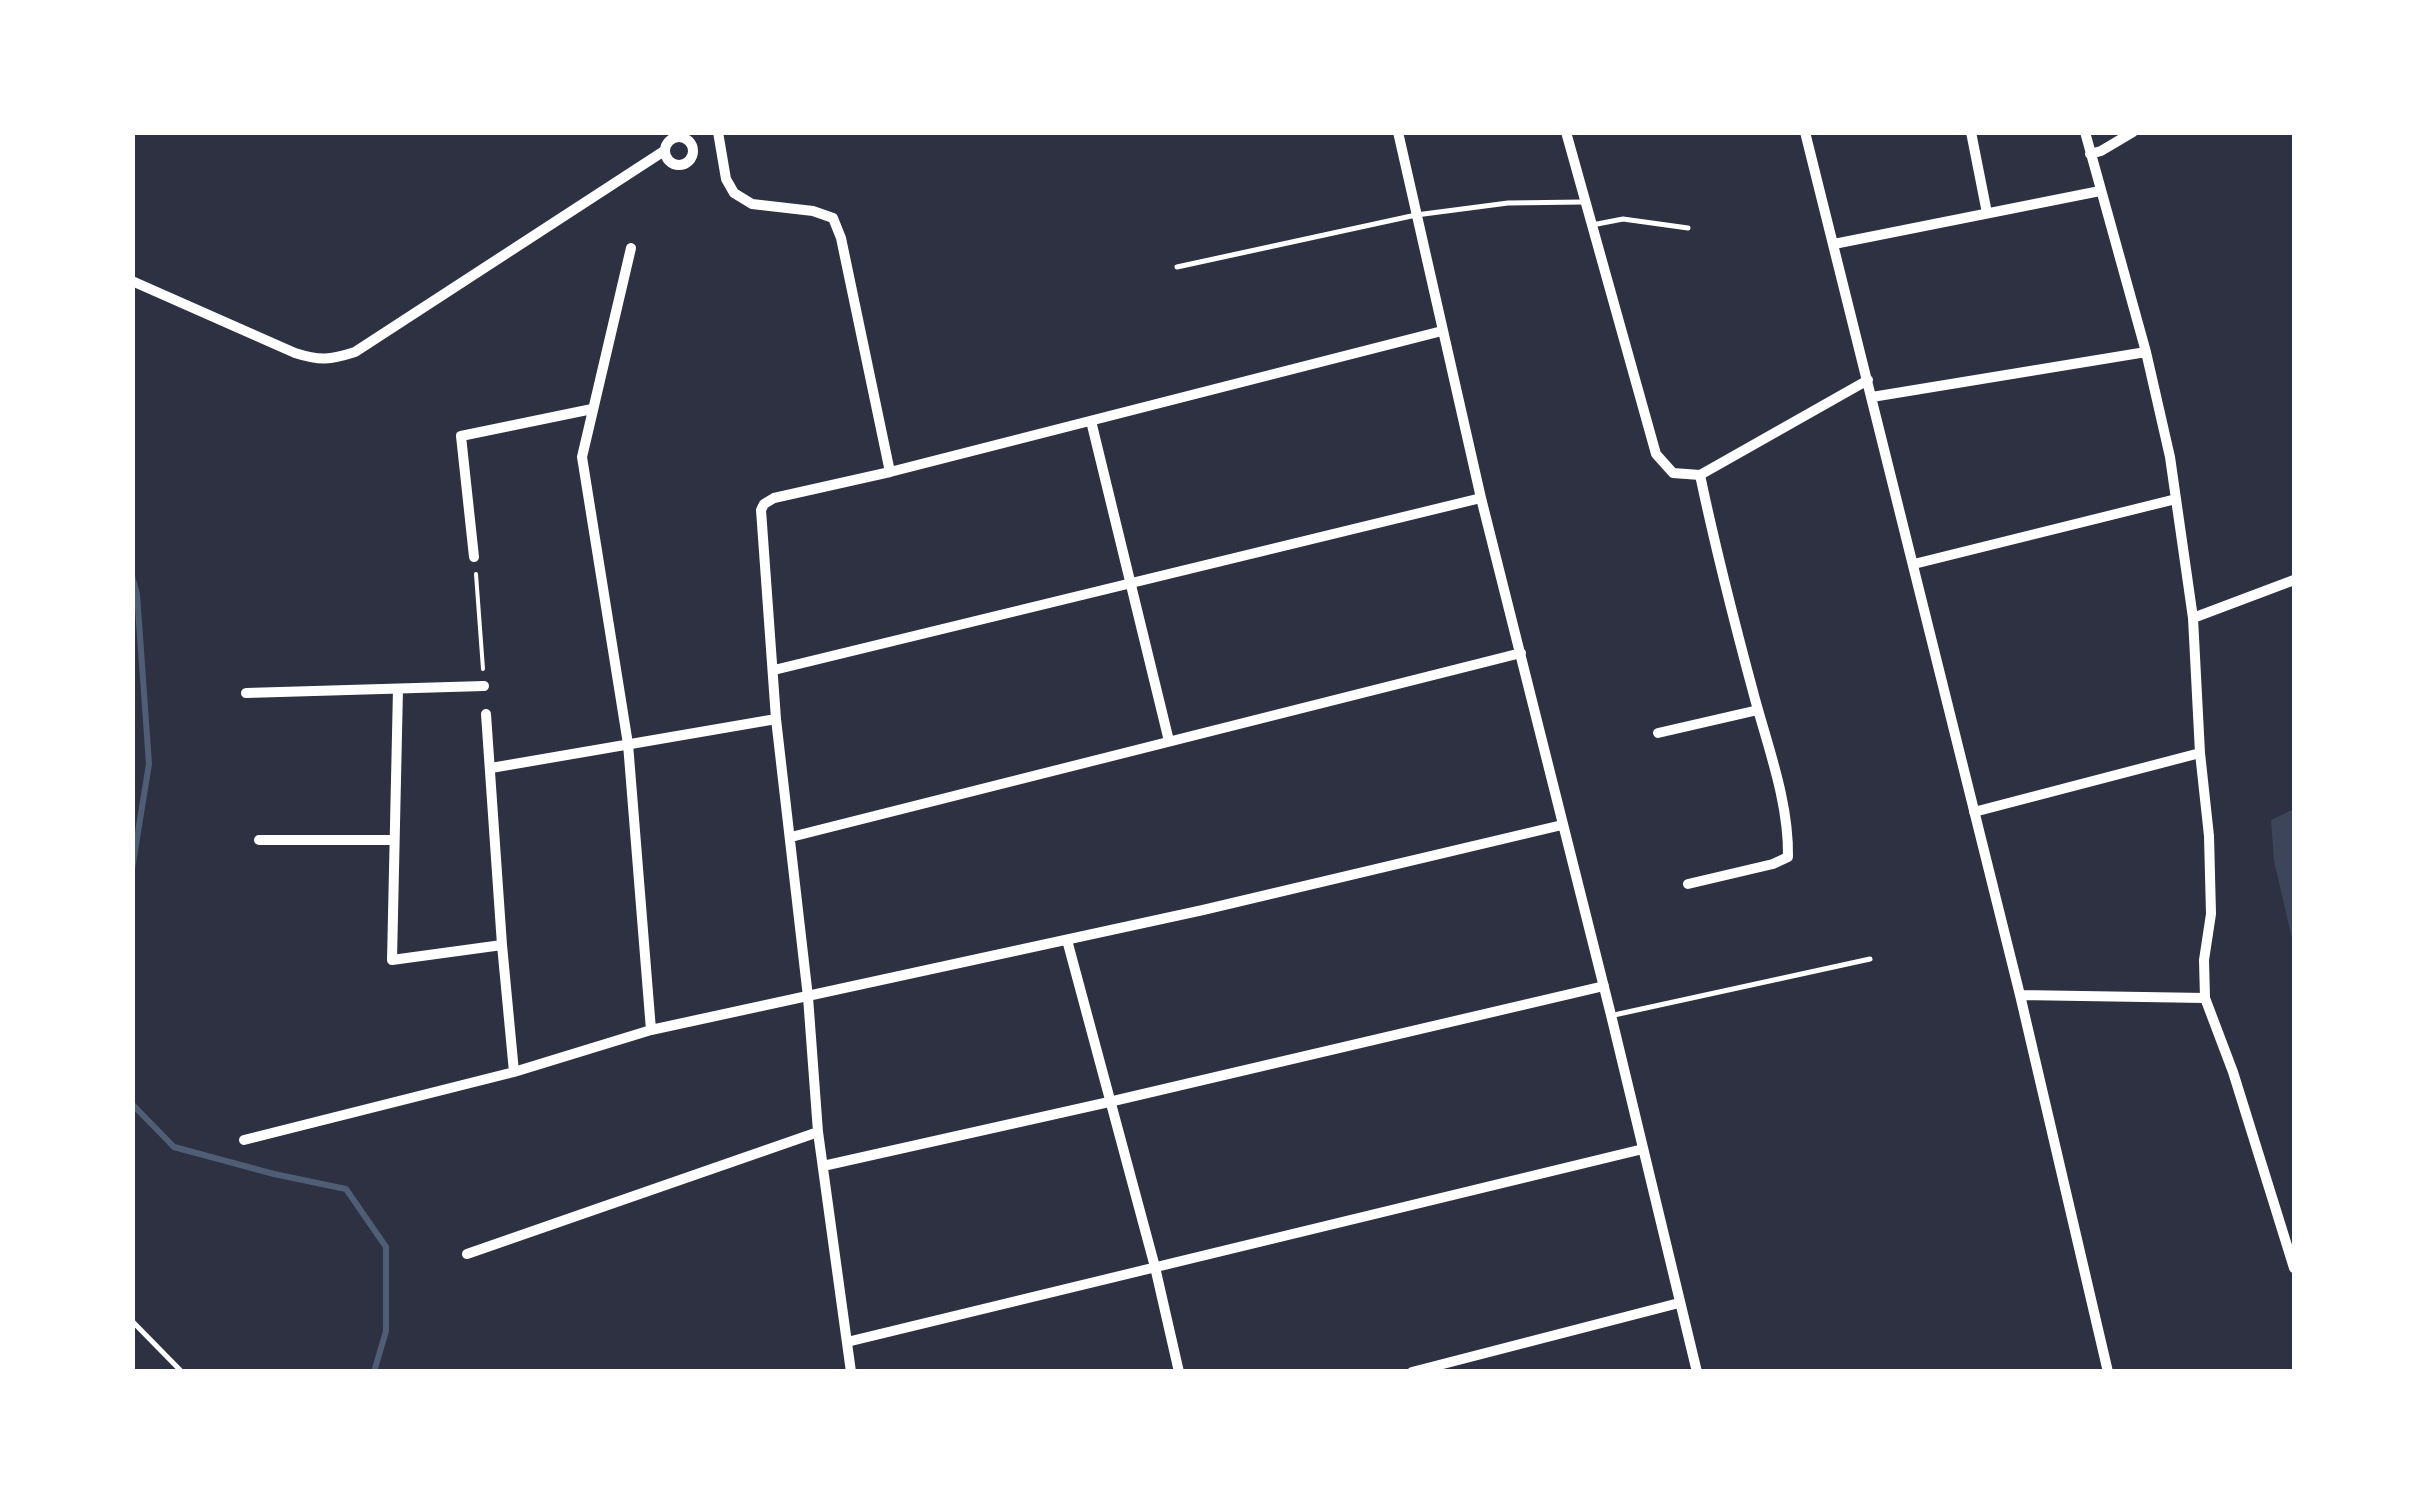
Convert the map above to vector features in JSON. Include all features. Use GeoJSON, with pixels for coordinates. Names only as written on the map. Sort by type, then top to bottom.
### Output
{"type":"FeatureCollection","features":[{"type":"Feature","properties":{"kind":"street"},"geometry":{"type":"LineString","coordinates":[[718,132],[726,179],[734,193],[752,204],[814,211],[833,218],[841,238],[890,472]]}},
{"type":"Feature","properties":{"kind":"street"},"geometry":{"type":"LineString","coordinates":[[1398,132],[1481,498],[1697,1372]]}},
{"type":"Feature","properties":{"kind":"street"},"geometry":{"type":"LineString","coordinates":[[1806,132],[2020,994],[2108,1372]]}},
{"type":"Feature","properties":{"kind":"street"},"geometry":{"type":"LineString","coordinates":[[1971,132],[1987,213]]}},
{"type":"Feature","properties":{"kind":"street"},"geometry":{"type":"LineString","coordinates":[[2085,132],[2146,352],[2170,457],[2193,618],[2209,836],[2210,914],[2204,998],[2250,1120],[2294,1268]]}},
{"type":"Feature","properties":{"kind":"street"},"geometry":{"type":"LineString","coordinates":[[2090,154],[2132,132]]}},
{"type":"Feature","properties":{"kind":"street"},"geometry":{"type":"LineString","coordinates":[[1568,133],[1656,454],[1673,473],[1700,476],[1868,380]]}},
{"type":"Feature","properties":{"kind":"street"},"geometry":{"type":"LineString","coordinates":[[132,280],[295,352],[315,360],[331,360],[355,352],[666,142]]}},
{"type":"Feature","properties":{"kind":"street"},"geometry":{"type":"LineString","coordinates":[[1834,244],[2100,191]]}},
{"type":"Feature","properties":{"kind":"street"},"geometry":{"type":"LineString","coordinates":[[631,248],[582,458],[628,744],[651,1030]]}},
{"type":"Feature","properties":{"kind":"street"},"geometry":{"type":"LineString","coordinates":[[851,1372],[818,1132],[808,997],[776,719],[761,510],[764,504],[774,498],[1442,331]]}},
{"type":"Feature","properties":{"kind":"street"},"geometry":{"type":"LineString","coordinates":[[1872,397],[2146,352]]}},
{"type":"Feature","properties":{"kind":"street"},"geometry":{"type":"LineString","coordinates":[[474,557],[462,436],[592,408]]}},
{"type":"Feature","properties":{"kind":"street"},"geometry":{"type":"LineString","coordinates":[[1091,421],[1169,741]]}},
{"type":"Feature","properties":{"kind":"street"},"geometry":{"type":"LineString","coordinates":[[1688,884],[1788,857],[1788,837],[1775,774],[1716,552],[1700,476]]}},
{"type":"Feature","properties":{"kind":"street"},"geometry":{"type":"LineString","coordinates":[[774,670],[1481,498]]}},
{"type":"Feature","properties":{"kind":"street"},"geometry":{"type":"LineString","coordinates":[[1914,564],[2176,499]]}},
{"type":"Feature","properties":{"kind":"street"},"geometry":{"type":"LineString","coordinates":[[2193,618],[2294,580]]}},
{"type":"Feature","properties":{"kind":"street"},"geometry":{"type":"LineString","coordinates":[[790,837],[1521,654]]}},
{"type":"Feature","properties":{"kind":"street"},"geometry":{"type":"LineString","coordinates":[[246,693],[484,686]]}},
{"type":"Feature","properties":{"kind":"street"},"geometry":{"type":"LineString","coordinates":[[398,689],[392,960],[502,945]]}},
{"type":"Feature","properties":{"kind":"street"},"geometry":{"type":"LineString","coordinates":[[1658,733],[1758,710]]}},
{"type":"Feature","properties":{"kind":"street"},"geometry":{"type":"LineString","coordinates":[[486,714],[514,1072]]}},
{"type":"Feature","properties":{"kind":"street"},"geometry":{"type":"LineString","coordinates":[[490,768],[776,719]]}},
{"type":"Feature","properties":{"kind":"street"},"geometry":{"type":"LineString","coordinates":[[1974,812],[2200,752]]}},
{"type":"Feature","properties":{"kind":"street"},"geometry":{"type":"LineString","coordinates":[[244,1140],[514,1072],[651,1030],[1068,940],[1562,825]]}},
{"type":"Feature","properties":{"kind":"street"},"geometry":{"type":"LineString","coordinates":[[259,840],[394,840]]}},
{"type":"Feature","properties":{"kind":"street"},"geometry":{"type":"LineString","coordinates":[[1068,940],[1155,1266],[1179,1372]]}},
{"type":"Feature","properties":{"kind":"street"},"geometry":{"type":"LineString","coordinates":[[823,1166],[1604,986]]}},
{"type":"Feature","properties":{"kind":"street"},"geometry":{"type":"LineString","coordinates":[[2020,994],[2204,998]]}},
{"type":"Feature","properties":{"kind":"street"},"geometry":{"type":"LineString","coordinates":[[468,1254],[818,1132]]}},
{"type":"Feature","properties":{"kind":"street"},"geometry":{"type":"LineString","coordinates":[[847,1342],[1643,1149]]}},
{"type":"Feature","properties":{"kind":"street"},"geometry":{"type":"LineString","coordinates":[[1412,1372],[1679,1303]]}},
{"type":"Feature","properties":{"kind":"lane"},"geometry":{"type":"LineString","coordinates":[[1177,267],[1416,215],[1508,204],[1584,202]]}},
{"type":"Feature","properties":{"kind":"lane"},"geometry":{"type":"LineString","coordinates":[[1591,225],[1636,219],[1688,228]]}},
{"type":"Feature","properties":{"kind":"lane"},"geometry":{"type":"LineString","coordinates":[[1611,1015],[1870,959]]}},
{"type":"Feature","properties":{"kind":"lane"},"geometry":{"type":"LineString","coordinates":[[132,1321],[182,1372]]}},
{"type":"Feature","properties":{"kind":"path"},"geometry":{"type":"LineString","coordinates":[[474,557],[484,686]]}},
{"type":"Feature","properties":{"kind":"shaded area"},"geometry":{"type":"Polygon","coordinates":[[[2294,809],[2294,947],[2274,861],[2271,820],[2294,809]]]}},
{"type":"Feature","properties":{"kind":"waterway"},"geometry":{"type":"LineString","coordinates":[[132,576],[137,594],[149,764],[132,869]]}},
{"type":"Feature","properties":{"kind":"waterway"},"geometry":{"type":"LineString","coordinates":[[132,980],[132,1008]]}},
{"type":"Feature","properties":{"kind":"waterway"},"geometry":{"type":"LineString","coordinates":[[132,1104],[174,1147],[346,1189],[386,1247],[386,1331],[374,1372]]}}]}
